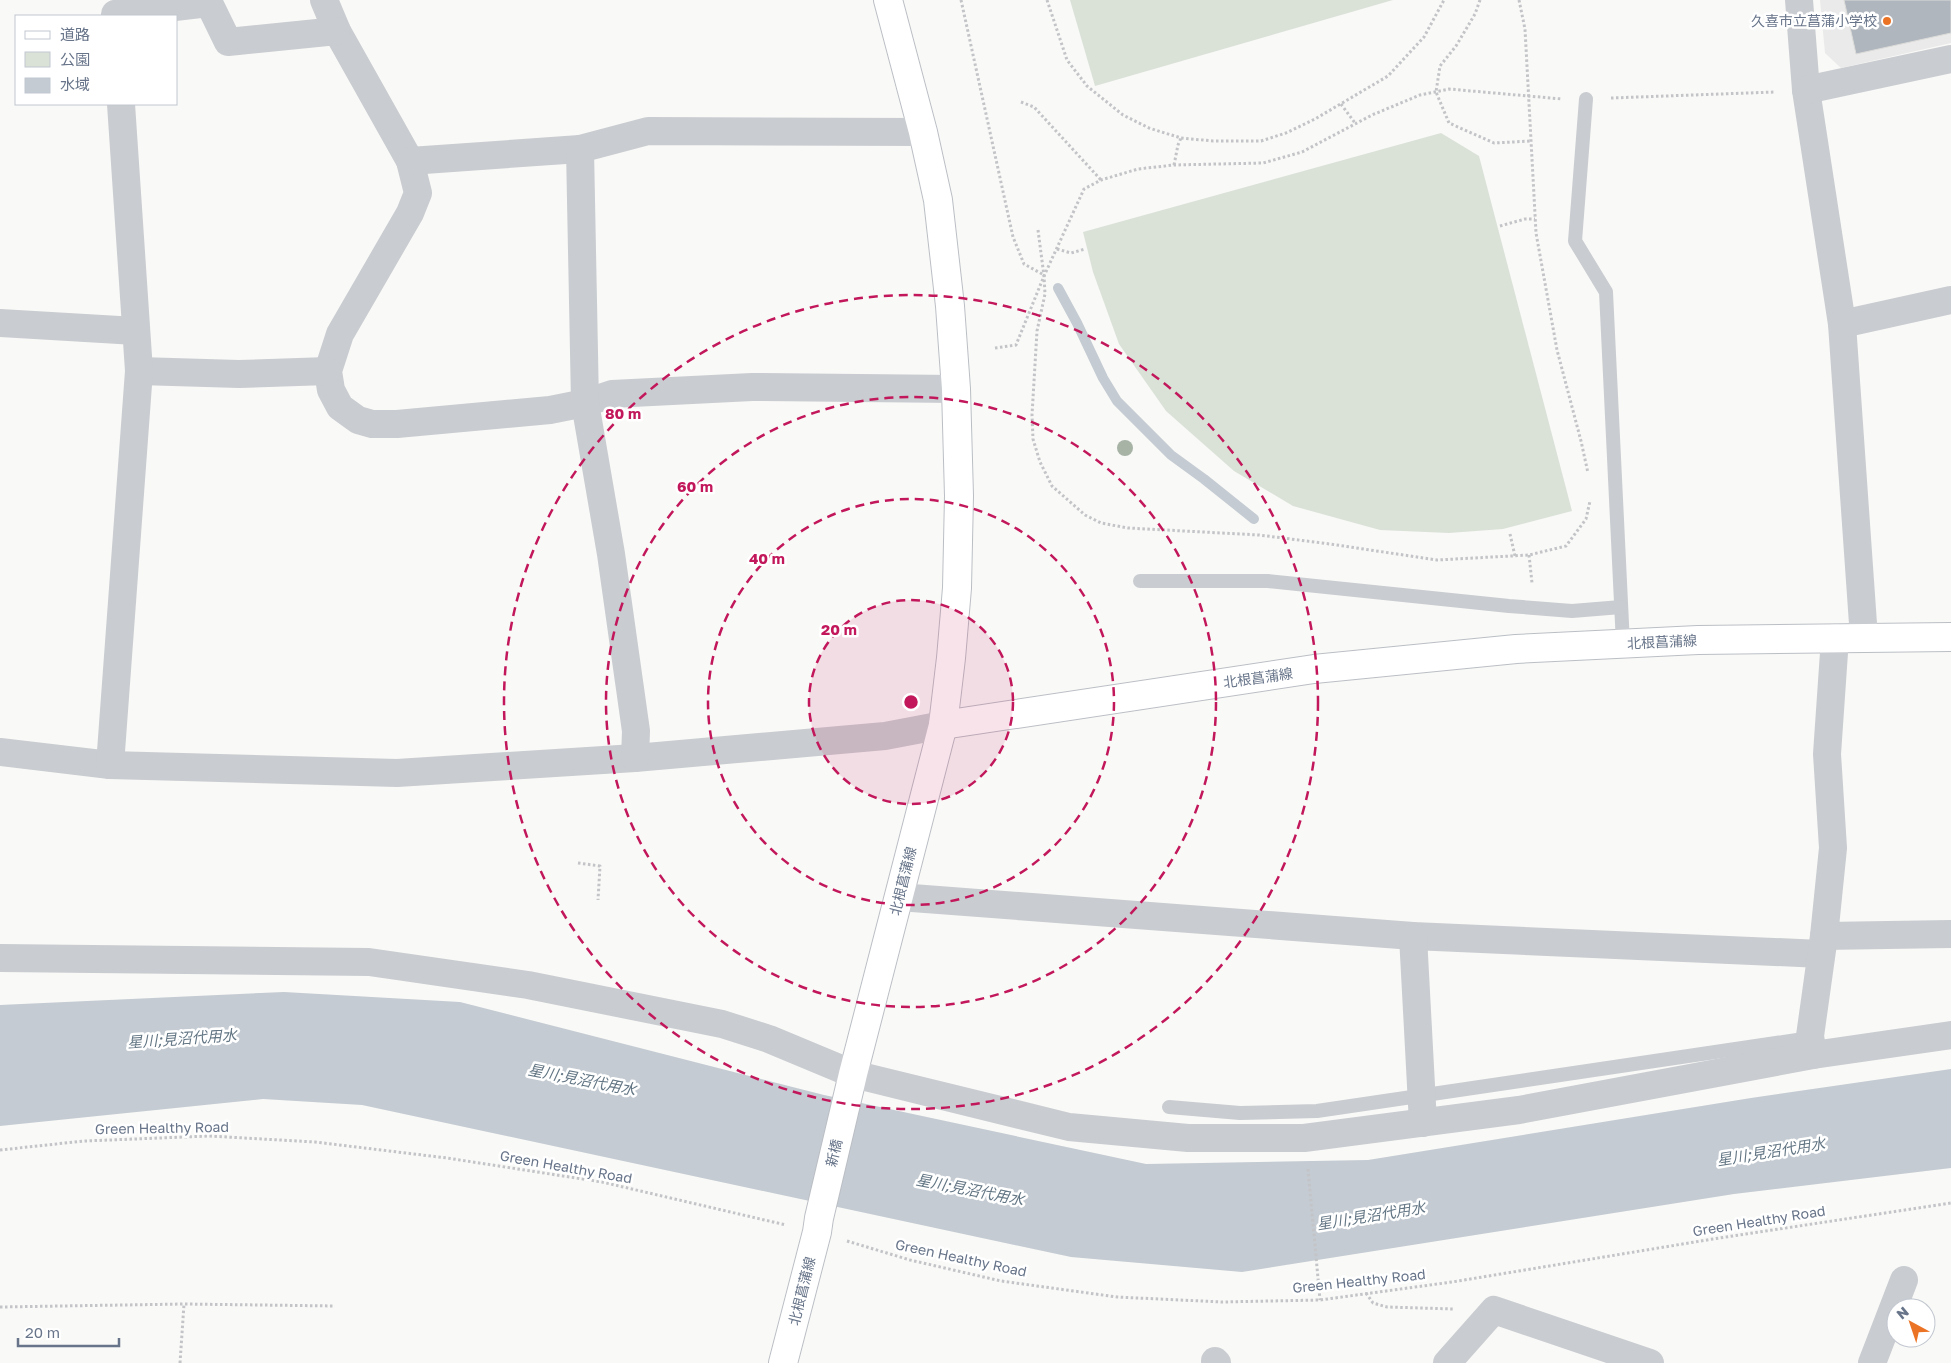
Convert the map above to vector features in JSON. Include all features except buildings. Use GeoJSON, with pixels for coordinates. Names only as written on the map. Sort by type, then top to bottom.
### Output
{"type":"FeatureCollection","features":[{"type":"Feature","properties":{"kind":"main road"},"geometry":{"type":"LineString","coordinates":[[888,0],[938,200],[950,306],[956,389],[959,496],[957,588],[943,725]]}},
{"type":"Feature","properties":{"kind":"main road","name":"北根菖蒲線"},"geometry":{"type":"LineString","coordinates":[[852,1081],[943,725],[1314,669],[1516,649],[1698,640],[1951,637]]}},
{"type":"Feature","properties":{"kind":"main road","name":"新橋"},"geometry":{"type":"LineString","coordinates":[[818,1225],[852,1081]]}},
{"type":"Feature","properties":{"kind":"main road","name":"北根菖蒲線"},"geometry":{"type":"LineString","coordinates":[[784,1363],[818,1225]]}},
{"type":"Feature","properties":{"kind":"street"},"geometry":{"type":"LineString","coordinates":[[324,0],[337,31],[410,160],[418,194],[410,213],[340,334],[328,371],[331,390],[340,407],[358,420],[372,424],[397,424],[531,412],[585,403],[612,394],[752,387],[956,389]]}},
{"type":"Feature","properties":{"kind":"street"},"geometry":{"type":"LineString","coordinates":[[1799,0],[1806,90],[1842,324],[1864,638]]}},
{"type":"Feature","properties":{"kind":"street"},"geometry":{"type":"LineString","coordinates":[[114,10],[209,3],[228,42],[337,31]]}},
{"type":"Feature","properties":{"kind":"street"},"geometry":{"type":"LineString","coordinates":[[1806,90],[1951,59]]}},
{"type":"Feature","properties":{"kind":"street"},"geometry":{"type":"LineString","coordinates":[[110,765],[139,371],[121,105]]}},
{"type":"Feature","properties":{"kind":"street"},"geometry":{"type":"LineString","coordinates":[[410,160],[580,150],[648,131],[922,132]]}},
{"type":"Feature","properties":{"kind":"street"},"geometry":{"type":"LineString","coordinates":[[580,150],[585,403],[612,554],[636,730],[635,758]]}},
{"type":"Feature","properties":{"kind":"street"},"geometry":{"type":"LineString","coordinates":[[1842,324],[1951,300]]}},
{"type":"Feature","properties":{"kind":"street"},"geometry":{"type":"LineString","coordinates":[[0,323],[136,331]]}},
{"type":"Feature","properties":{"kind":"street"},"geometry":{"type":"LineString","coordinates":[[139,371],[239,374],[328,371]]}},
{"type":"Feature","properties":{"kind":"street"},"geometry":{"type":"LineString","coordinates":[[1812,1046],[1833,848],[1827,754],[1835,638]]}},
{"type":"Feature","properties":{"kind":"street"},"geometry":{"type":"LineString","coordinates":[[0,752],[110,765],[397,773],[635,758],[885,736],[943,725]]}},
{"type":"Feature","properties":{"kind":"street"},"geometry":{"type":"LineString","coordinates":[[899,897],[1413,936],[1823,945],[1951,934]]}},
{"type":"Feature","properties":{"kind":"street"},"geometry":{"type":"LineString","coordinates":[[1413,936],[1423,1123]]}},
{"type":"Feature","properties":{"kind":"street"},"geometry":{"type":"LineString","coordinates":[[0,958],[369,962],[528,985],[722,1024],[769,1039],[852,1081],[1069,1127],[1188,1138],[1304,1138],[1423,1123],[1519,1110],[1812,1046],[1951,1035]]}},
{"type":"Feature","properties":{"kind":"street"},"geometry":{"type":"LineString","coordinates":[[1872,1363],[1904,1280]]}},
{"type":"Feature","properties":{"kind":"street"},"geometry":{"type":"LineString","coordinates":[[1447,1363],[1494,1310],[1650,1363]]}},
{"type":"Feature","properties":{"kind":"lane"},"geometry":{"type":"LineString","coordinates":[[1586,99],[1575,241],[1606,292],[1623,644]]}},
{"type":"Feature","properties":{"kind":"lane"},"geometry":{"type":"LineString","coordinates":[[1140,581],[1268,581],[1572,611],[1622,607]]}},
{"type":"Feature","properties":{"kind":"lane"},"geometry":{"type":"LineString","coordinates":[[1169,1107],[1240,1114],[1317,1111],[1812,1046]]}},
{"type":"Feature","properties":{"kind":"path"},"geometry":{"type":"LineString","coordinates":[[961,0],[1014,237],[1024,264],[1044,276]]}},
{"type":"Feature","properties":{"kind":"path"},"geometry":{"type":"LineString","coordinates":[[1047,0],[1068,60],[1087,86],[1123,115],[1149,128],[1181,138],[1213,141],[1261,141],[1286,133],[1341,104],[1388,76],[1424,37],[1444,0]]}},
{"type":"Feature","properties":{"kind":"path"},"geometry":{"type":"LineString","coordinates":[[1480,0],[1475,14],[1456,46],[1440,66],[1436,92],[1449,123],[1494,143],[1531,141]]}},
{"type":"Feature","properties":{"kind":"path"},"geometry":{"type":"LineString","coordinates":[[1519,0],[1525,29],[1536,234],[1557,350],[1590,482]]}},
{"type":"Feature","properties":{"kind":"path"},"geometry":{"type":"LineString","coordinates":[[995,348],[1016,345],[1044,276],[1084,189],[1101,180],[1138,169],[1174,165],[1263,163],[1302,152],[1355,123],[1420,95],[1449,89],[1572,100],[1806,90]]}},
{"type":"Feature","properties":{"kind":"path"},"geometry":{"type":"LineString","coordinates":[[1021,102],[1034,107],[1101,180]]}},
{"type":"Feature","properties":{"kind":"path"},"geometry":{"type":"LineString","coordinates":[[1341,104],[1355,123]]}},
{"type":"Feature","properties":{"kind":"path"},"geometry":{"type":"LineString","coordinates":[[1174,165],[1181,138]]}},
{"type":"Feature","properties":{"kind":"path"},"geometry":{"type":"LineString","coordinates":[[1500,226],[1525,219],[1535,219]]}},
{"type":"Feature","properties":{"kind":"path"},"geometry":{"type":"LineString","coordinates":[[1038,230],[1045,294],[1037,331],[1032,415],[1033,439],[1040,462],[1052,486],[1085,515],[1101,523],[1128,528],[1259,536],[1330,544],[1437,560],[1529,555],[1566,546],[1586,519],[1590,500]]}},
{"type":"Feature","properties":{"kind":"path"},"geometry":{"type":"LineString","coordinates":[[1057,249],[1071,253],[1085,249]]}},
{"type":"Feature","properties":{"kind":"path"},"geometry":{"type":"LineString","coordinates":[[1510,534],[1515,556]]}},
{"type":"Feature","properties":{"kind":"path"},"geometry":{"type":"LineString","coordinates":[[578,863],[600,866],[598,900]]}},
{"type":"Feature","properties":{"kind":"path","name":"Green Healthy Road"},"geometry":{"type":"LineString","coordinates":[[0,1150],[84,1141],[209,1136],[315,1142],[447,1158],[602,1182],[818,1225],[910,1260],[1001,1281],[1117,1297],[1222,1302],[1320,1300],[1452,1282],[1713,1239],[1951,1203]]}},
{"type":"Feature","properties":{"kind":"path"},"geometry":{"type":"LineString","coordinates":[[1307,1165],[1320,1300]]}},
{"type":"Feature","properties":{"kind":"path"},"geometry":{"type":"LineString","coordinates":[[1366,1293],[1373,1303],[1388,1307],[1494,1310]]}},
{"type":"Feature","properties":{"kind":"path"},"geometry":{"type":"LineString","coordinates":[[0,1306],[184,1304],[335,1306]]}},
{"type":"Feature","properties":{"kind":"path"},"geometry":{"type":"LineString","coordinates":[[180,1363],[184,1304]]}},
{"type":"Feature","properties":{"kind":"shaded area","name":"久喜市立菖蒲小学校"},"geometry":{"type":"Polygon","coordinates":[[[1820,0],[1951,0],[1951,43],[1841,68],[1825,53],[1820,0]]]}},
{"type":"Feature","properties":{"kind":"green space"},"geometry":{"type":"Polygon","coordinates":[[[1070,0],[1393,0],[1095,86],[1070,0]]]}},
{"type":"Feature","properties":{"kind":"green space"},"geometry":{"type":"Polygon","coordinates":[[[1441,133],[1479,156],[1572,511],[1503,529],[1449,533],[1380,530],[1293,506],[1234,471],[1166,411],[1119,344],[1093,272],[1083,232],[1441,133]]]}},
{"type":"Feature","properties":{"kind":"water","name":"星川;見沼代用水"},"geometry":{"type":"Polygon","coordinates":[[[284,992],[460,1002],[824,1095],[1146,1164],[1368,1160],[1751,1098],[1951,1069],[1951,1168],[1734,1194],[1242,1272],[1071,1257],[362,1105],[263,1099],[0,1126],[0,1005],[284,992]]]}},
{"type":"Feature","properties":{"kind":"waterway"},"geometry":{"type":"LineString","coordinates":[[1058,288],[1103,378],[1117,401],[1171,455],[1254,519]]}},
{"type":"Feature","properties":{"kind":"place","name":"久喜市立菖蒲小学校"},"geometry":{"type":"Point","coordinates":[1887,21]}}]}
